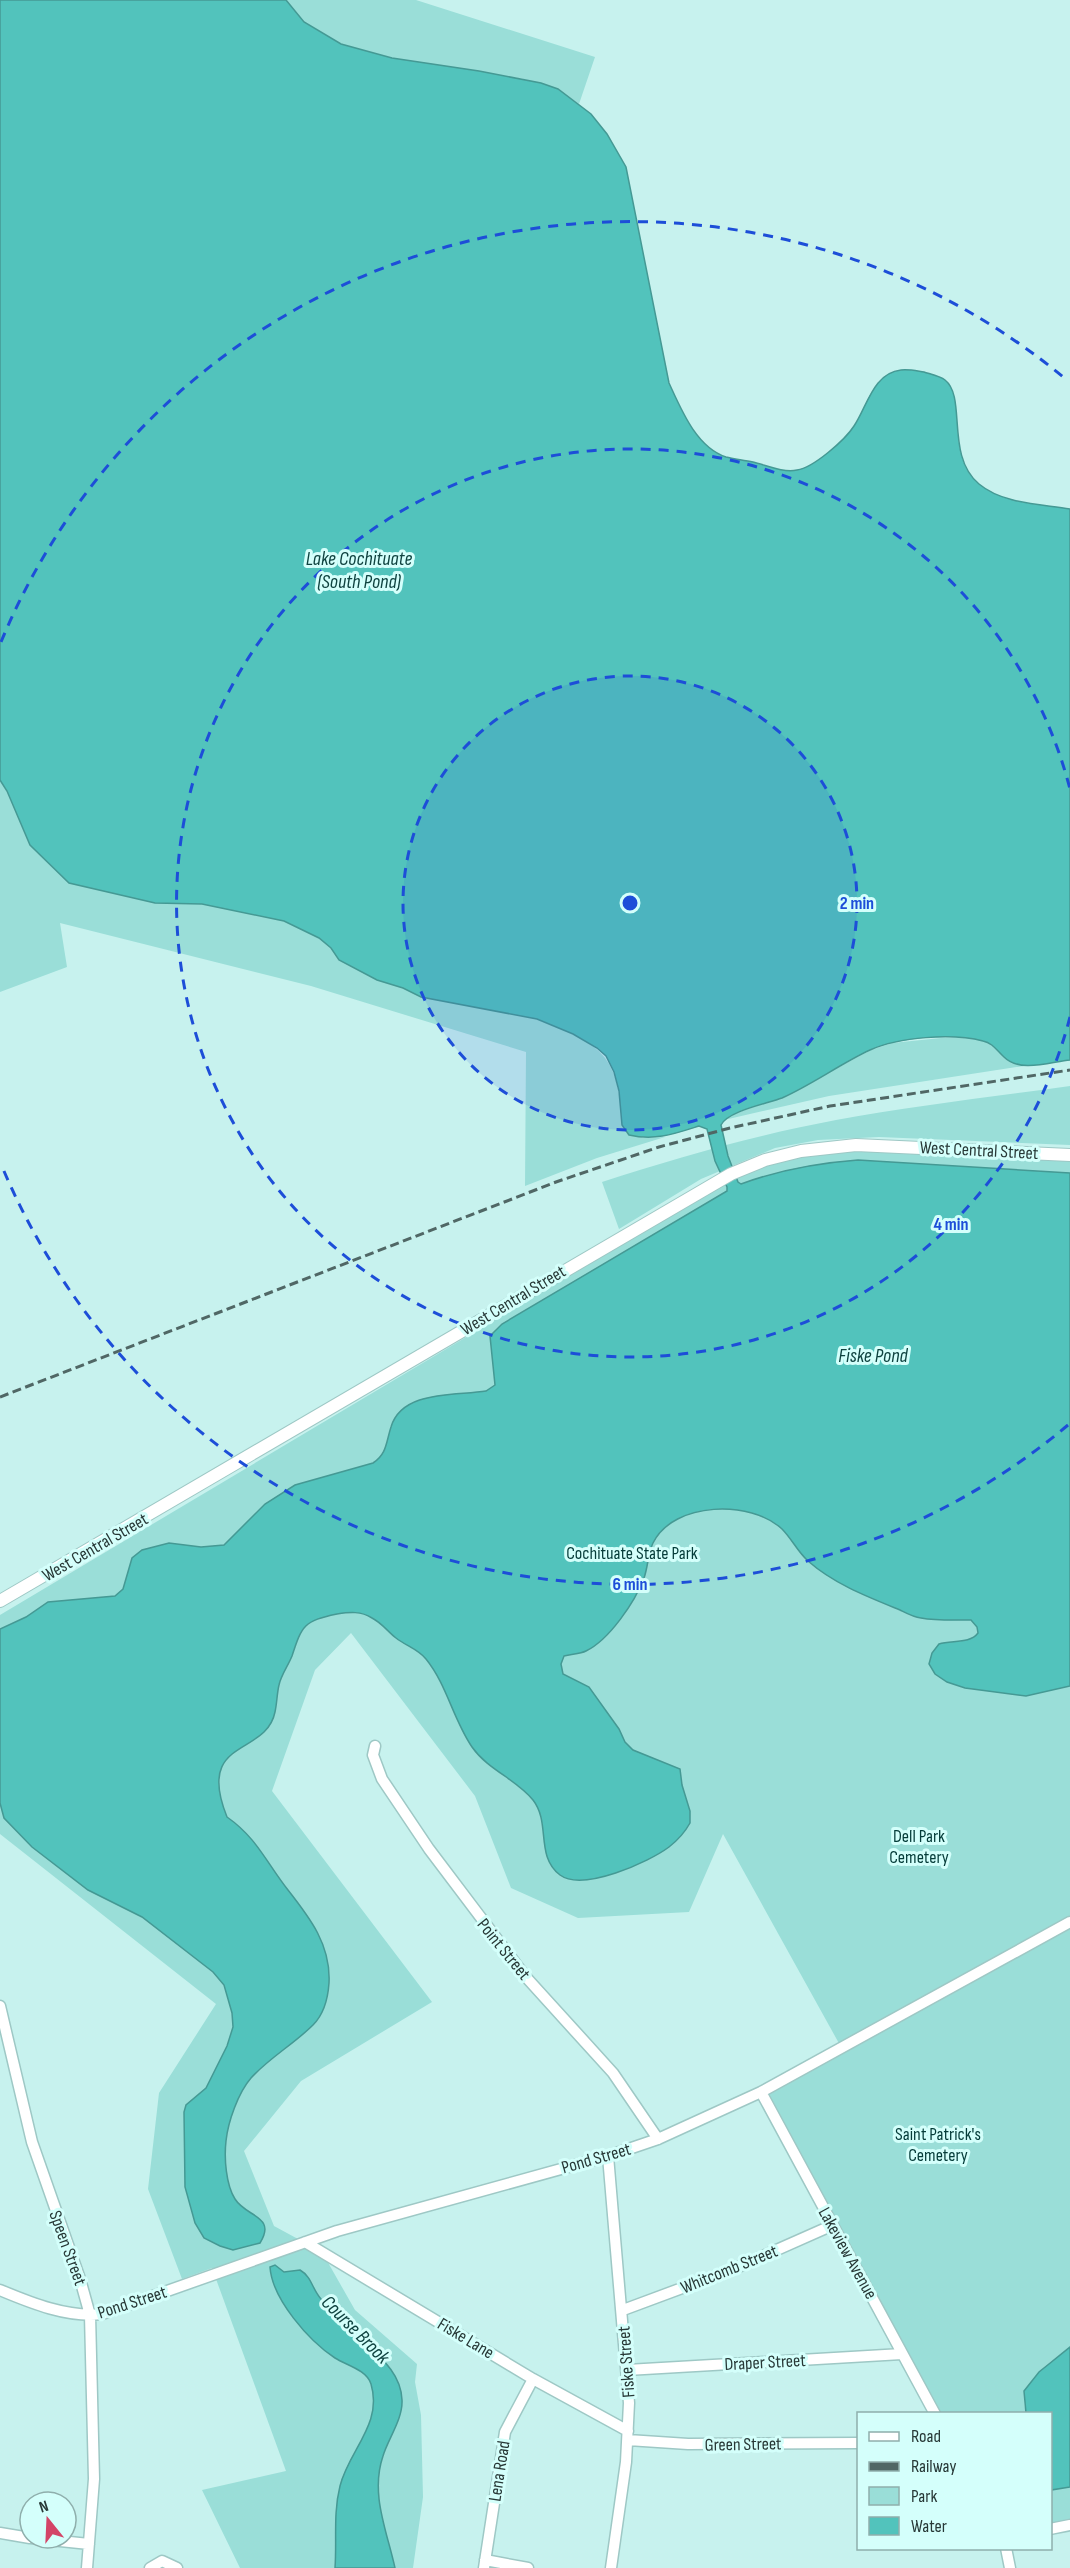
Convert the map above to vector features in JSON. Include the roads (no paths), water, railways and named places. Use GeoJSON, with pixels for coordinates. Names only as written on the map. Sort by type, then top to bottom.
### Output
{"type":"FeatureCollection","features":[{"type":"Feature","properties":{"kind":"main road","name":"West Central Street"},"geometry":{"type":"LineString","coordinates":[[0,1601],[182,1497],[718,1179],[765,1160],[801,1151],[856,1145],[1070,1155]]}},
{"type":"Feature","properties":{"kind":"street","name":"Point Street"},"geometry":{"type":"LineString","coordinates":[[375,1746],[373,1755],[382,1779],[429,1849],[525,1976],[613,2073],[658,2139]]}},
{"type":"Feature","properties":{"kind":"street","name":"Pond Street"},"geometry":{"type":"LineString","coordinates":[[90,2315],[114,2311],[381,2217],[608,2156],[658,2139],[761,2092],[1070,1922]]}},
{"type":"Feature","properties":{"kind":"street","name":"Speen Street"},"geometry":{"type":"LineString","coordinates":[[0,2006],[32,2142],[80,2279],[90,2315],[94,2458],[87,2568]]}},
{"type":"Feature","properties":{"kind":"street","name":"Lakeview Avenue"},"geometry":{"type":"LineString","coordinates":[[761,2092],[934,2412]]}},
{"type":"Feature","properties":{"kind":"street","name":"Fiske Street"},"geometry":{"type":"LineString","coordinates":[[608,2156],[623,2310],[628,2435],[611,2568]]}},
{"type":"Feature","properties":{"kind":"street","name":"Whitcomb Street"},"geometry":{"type":"LineString","coordinates":[[623,2310],[736,2268],[833,2225]]}},
{"type":"Feature","properties":{"kind":"street","name":"Fiske Lane"},"geometry":{"type":"LineString","coordinates":[[305,2242],[628,2435]]}},
{"type":"Feature","properties":{"kind":"street"},"geometry":{"type":"LineString","coordinates":[[0,2290],[69,2313],[90,2315]]}},
{"type":"Feature","properties":{"kind":"street","name":"Draper Street"},"geometry":{"type":"LineString","coordinates":[[627,2370],[902,2354]]}},
{"type":"Feature","properties":{"kind":"street","name":"Lena Road"},"geometry":{"type":"LineString","coordinates":[[484,2564],[505,2432],[533,2379]]}},
{"type":"Feature","properties":{"kind":"street","name":"Green Street"},"geometry":{"type":"LineString","coordinates":[[628,2435],[688,2444],[857,2443]]}},
{"type":"Feature","properties":{"kind":"street"},"geometry":{"type":"LineString","coordinates":[[1052,2529],[1070,2525]]}},
{"type":"Feature","properties":{"kind":"street"},"geometry":{"type":"LineString","coordinates":[[0,2533],[18,2536]]}},
{"type":"Feature","properties":{"kind":"street"},"geometry":{"type":"LineString","coordinates":[[78,2543],[89,2544]]}},
{"type":"Feature","properties":{"kind":"street"},"geometry":{"type":"LineString","coordinates":[[1006,2550],[1010,2568]]}},
{"type":"Feature","properties":{"kind":"street"},"geometry":{"type":"LineString","coordinates":[[150,2568],[162,2561],[177,2568]]}},
{"type":"Feature","properties":{"kind":"street"},"geometry":{"type":"LineString","coordinates":[[484,2564],[528,2568]]}},
{"type":"Feature","properties":{"kind":"water","name":"Lake Cochituate (South Pond)"},"geometry":{"type":"Polygon","coordinates":[[[0,0],[286,0],[304,22],[341,44],[392,58],[479,71],[541,83],[558,89],[591,114],[607,134],[626,167],[669,383],[691,426],[706,445],[726,457],[786,470],[804,468],[836,446],[850,432],[872,392],[884,377],[891,372],[901,370],[924,372],[945,380],[951,388],[955,399],[962,458],[969,472],[979,484],[999,496],[1070,509],[1070,1060],[1027,1066],[1011,1062],[990,1044],[983,1041],[956,1037],[910,1039],[870,1050],[805,1087],[782,1098],[739,1112],[721,1125],[728,1156],[738,1182],[741,1184],[798,1168],[858,1160],[1070,1173],[1070,1686],[1026,1696],[965,1688],[947,1682],[935,1674],[929,1664],[932,1653],[939,1644],[966,1640],[975,1636],[978,1633],[977,1627],[971,1620],[939,1620],[910,1615],[852,1589],[829,1577],[808,1561],[782,1529],[752,1513],[714,1509],[695,1512],[663,1529],[653,1543],[644,1578],[634,1598],[612,1629],[595,1646],[584,1652],[564,1656],[561,1664],[563,1674],[589,1687],[619,1729],[625,1742],[633,1750],[680,1769],[690,1811],[690,1823],[672,1844],[660,1853],[632,1867],[599,1878],[570,1879],[560,1875],[552,1867],[545,1849],[541,1819],[533,1800],[519,1786],[486,1762],[472,1747],[439,1680],[423,1656],[396,1638],[376,1620],[364,1614],[337,1614],[311,1622],[302,1631],[281,1678],[275,1712],[269,1726],[226,1760],[220,1773],[220,1791],[227,1817],[254,1842],[304,1911],[323,1944],[329,1969],[328,1994],[320,2016],[306,2032],[251,2078],[231,2117],[225,2148],[226,2171],[232,2193],[240,2205],[258,2218],[265,2227],[260,2243],[233,2250],[204,2238],[195,2223],[185,2187],[184,2112],[186,2105],[206,2088],[227,2046],[233,2027],[232,2013],[224,1985],[213,1972],[142,1917],[88,1890],[32,1847],[4,1818],[0,1803],[0,1629],[26,1617],[48,1602],[115,1596],[123,1589],[132,1558],[142,1550],[169,1543],[201,1547],[224,1545],[265,1504],[295,1485],[373,1463],[384,1452],[391,1427],[397,1415],[406,1406],[431,1397],[486,1391],[495,1385],[490,1336],[502,1324],[727,1191],[727,1187],[715,1161],[707,1129],[699,1126],[656,1137],[629,1135],[622,1125],[619,1091],[614,1072],[606,1056],[573,1034],[537,1019],[421,997],[403,988],[377,980],[339,960],[331,948],[319,938],[284,921],[202,904],[155,903],[69,883],[30,845],[0,780],[0,0]]]}},
{"type":"Feature","properties":{"kind":"water"},"geometry":{"type":"Polygon","coordinates":[[[275,2265],[284,2272],[300,2270],[304,2273],[321,2299],[336,2309],[391,2369],[400,2389],[402,2407],[398,2422],[385,2449],[378,2484],[381,2512],[395,2568],[335,2568],[338,2496],[344,2473],[369,2424],[373,2398],[371,2384],[361,2371],[325,2351],[294,2318],[277,2292],[272,2279],[270,2267],[275,2265]]]}},
{"type":"Feature","properties":{"kind":"water"},"geometry":{"type":"Polygon","coordinates":[[[1070,2347],[1070,2487],[1052,2490],[1052,2412],[1026,2412],[1024,2391],[1039,2372],[1070,2347]]]}},
{"type":"Feature","properties":{"kind":"railway"},"geometry":{"type":"LineString","coordinates":[[0,1397],[556,1182],[659,1147],[730,1128],[830,1106],[1070,1070]]}},
{"type":"Feature","properties":{"kind":"water label","name":"Fiske Pond"},"geometry":{"type":"Point","coordinates":[873,1355]}},
{"type":"Feature","properties":{"kind":"water label","name":"Course Brook"},"geometry":{"type":"Point","coordinates":[356,2329]}},
{"type":"Feature","properties":{"kind":"park label","name":"Cochituate State Park"},"geometry":{"type":"Point","coordinates":[632,1553]}},
{"type":"Feature","properties":{"kind":"park label","name":"Dell Park Cemetery"},"geometry":{"type":"Point","coordinates":[919,1846]}},
{"type":"Feature","properties":{"kind":"park label","name":"Saint Patrick's Cemetery"},"geometry":{"type":"Point","coordinates":[938,2144]}}]}
